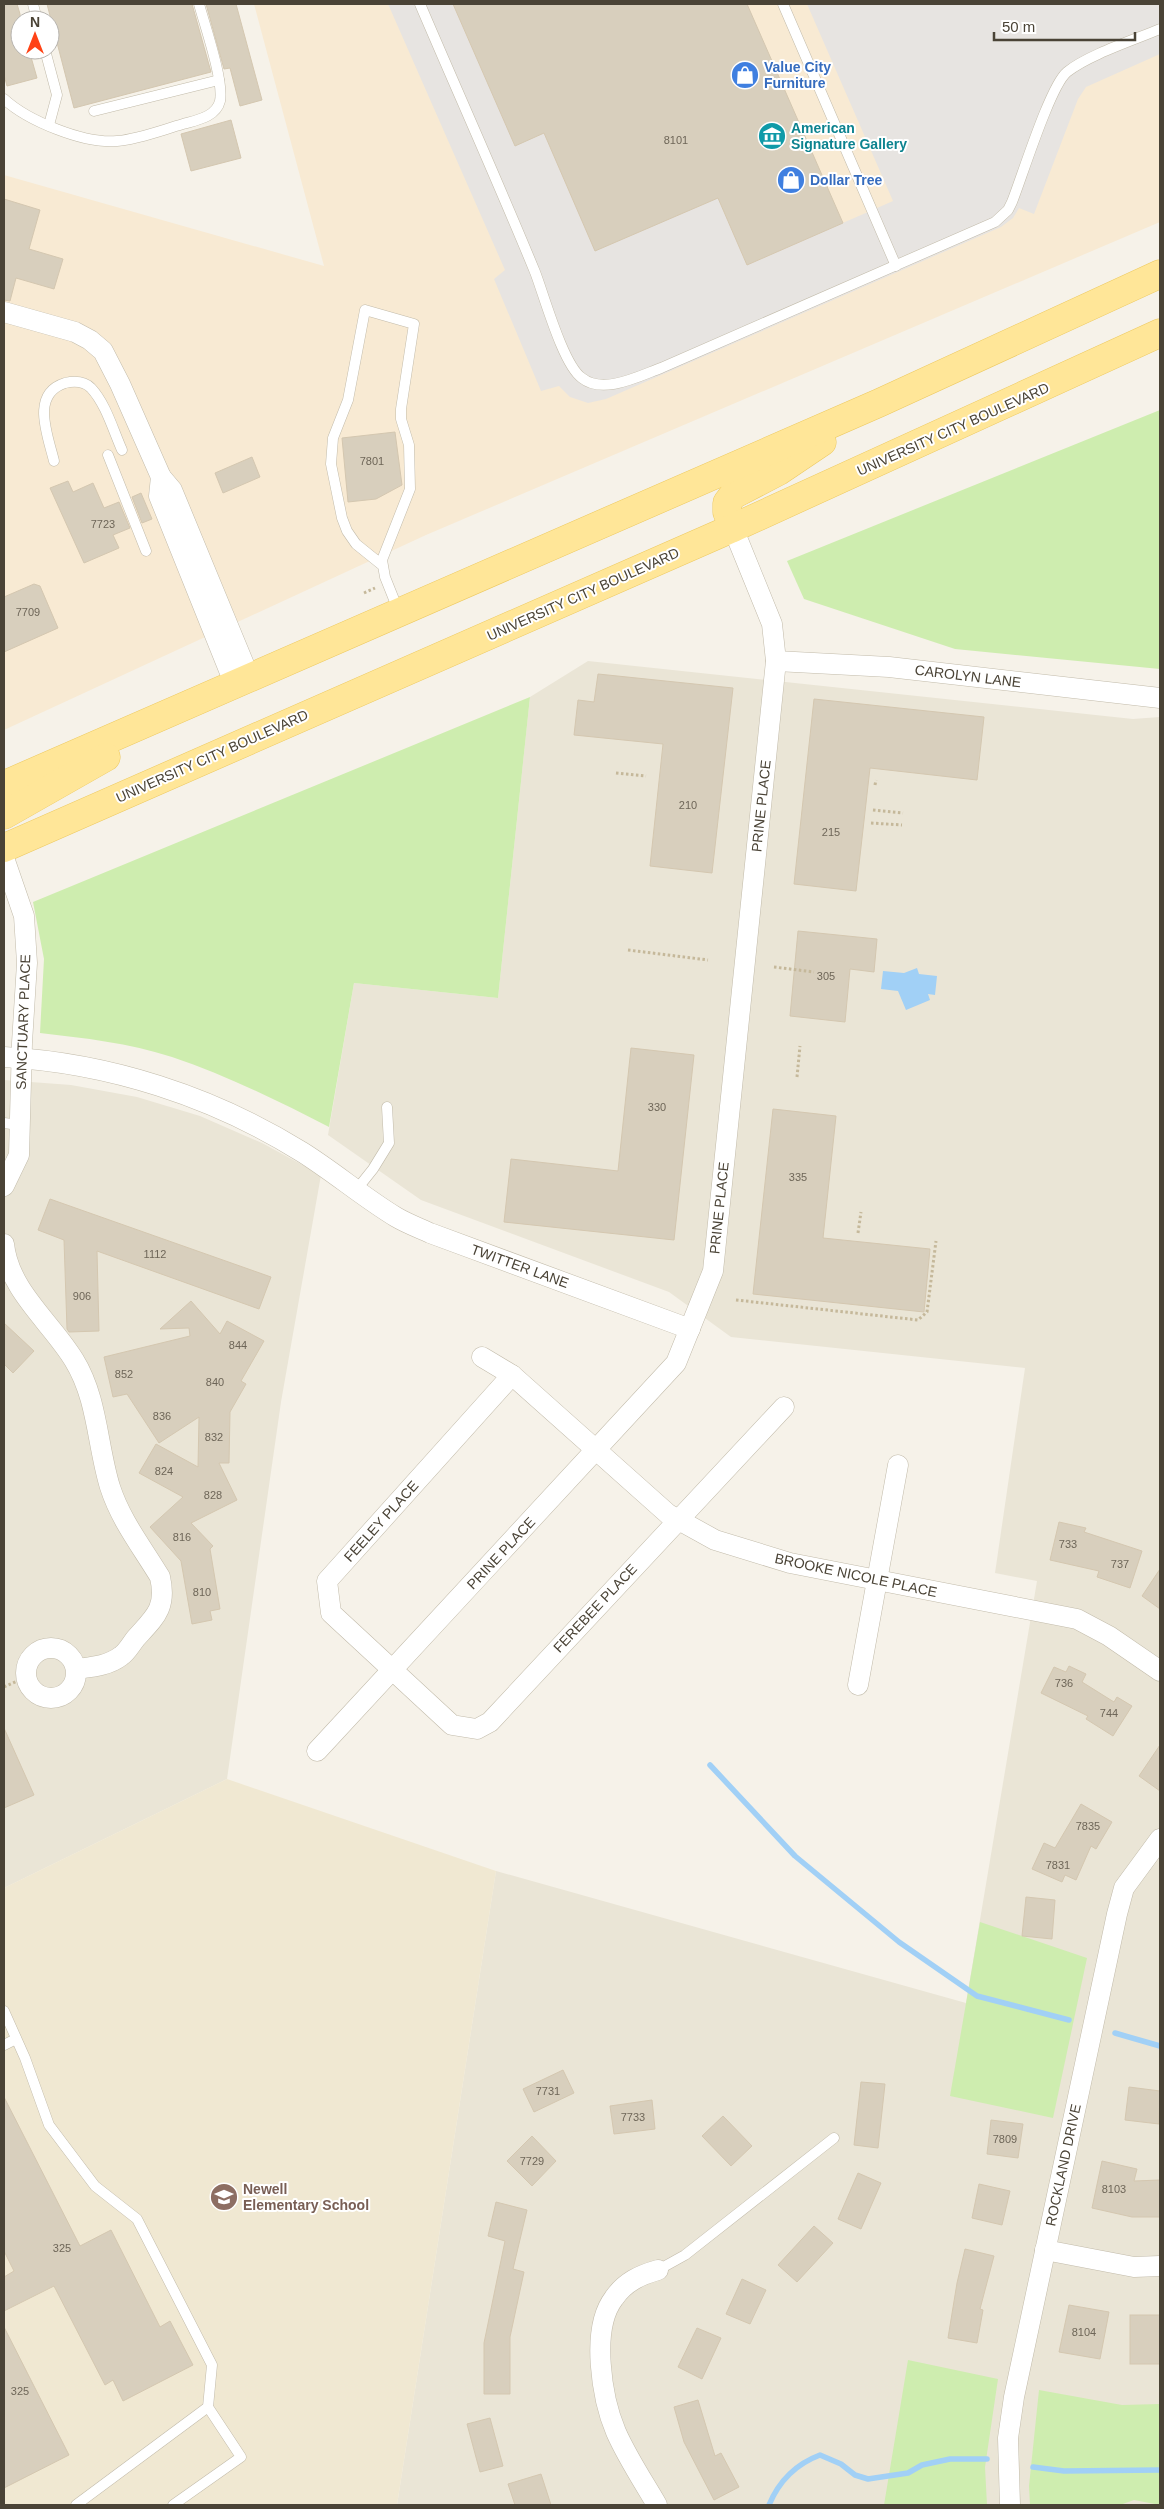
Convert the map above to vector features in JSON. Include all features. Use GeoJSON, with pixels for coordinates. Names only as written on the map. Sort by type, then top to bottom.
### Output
{"type":"FeatureCollection","features":[{"type":"Feature","properties":{"kind":"main road"},"geometry":{"type":"LineString","coordinates":[[4,785],[879,403],[1160,274]]}},
{"type":"Feature","properties":{"kind":"main road","name":"UNIVERSITY CITY BOULEVARD"},"geometry":{"type":"LineString","coordinates":[[4,848],[733,528],[1160,333]]}},
{"type":"Feature","properties":{"kind":"main road"},"geometry":{"type":"LineString","coordinates":[[733,528],[727,512],[727,503],[733,495],[779,470],[879,403]]}},
{"type":"Feature","properties":{"kind":"main road"},"geometry":{"type":"LineString","coordinates":[[4,815],[118,750],[173,710]]}},
{"type":"Feature","properties":{"kind":"street"},"geometry":{"type":"LineString","coordinates":[[4,312],[75,332],[90,340],[103,351],[120,384],[161,477],[172,490],[242,682]]}},
{"type":"Feature","properties":{"kind":"street","name":"PRINE PLACE"},"geometry":{"type":"LineString","coordinates":[[316,1750],[392,1671],[676,1363],[713,1271],[776,661],[772,624],[733,528]]}},
{"type":"Feature","properties":{"kind":"street","name":"CAROLYN LANE"},"geometry":{"type":"LineString","coordinates":[[776,661],[889,667],[1160,698]]}},
{"type":"Feature","properties":{"kind":"street","name":"SANCTUARY PLACE"},"geometry":{"type":"LineString","coordinates":[[4,858],[24,916],[27,963],[12,1058],[12,1124],[19,1155],[4,1186]]}},
{"type":"Feature","properties":{"kind":"street","name":"TWITTER LANE"},"geometry":{"type":"LineString","coordinates":[[12,1058],[85,1066],[174,1090],[262,1128],[357,1189],[396,1217],[430,1233],[690,1329]]}},
{"type":"Feature","properties":{"kind":"street"},"geometry":{"type":"LineString","coordinates":[[4,1244],[5,1256],[16,1281],[68,1350],[86,1383],[94,1406],[110,1486],[119,1513],[154,1567],[162,1588],[162,1602],[154,1620],[121,1656],[102,1665],[76,1669]]}},
{"type":"Feature","properties":{"kind":"street","name":"BROOKE NICOLE PLACE"},"geometry":{"type":"LineString","coordinates":[[482,1357],[512,1375],[668,1514],[715,1540],[790,1563],[1077,1619],[1109,1636],[1160,1671]]}},
{"type":"Feature","properties":{"kind":"street","name":"FEELEY PLACE"},"geometry":{"type":"LineString","coordinates":[[392,1671],[331,1613],[327,1581],[512,1375]]}},
{"type":"Feature","properties":{"kind":"street","name":"FEREBEE PLACE"},"geometry":{"type":"LineString","coordinates":[[392,1671],[452,1726],[477,1729],[490,1722],[784,1406]]}},
{"type":"Feature","properties":{"kind":"street"},"geometry":{"type":"LineString","coordinates":[[858,1685],[898,1465]]}},
{"type":"Feature","properties":{"kind":"street"},"geometry":{"type":"LineString","coordinates":[[45,1649],[62,1650],[68,1655],[76,1669],[73,1685],[60,1696],[52,1698],[37,1694],[31,1688],[26,1677],[27,1664],[32,1657],[45,1649]]}},
{"type":"Feature","properties":{"kind":"street","name":"ROCKLAND DRIVE"},"geometry":{"type":"LineString","coordinates":[[1010,2505],[1008,2438],[1046,2250],[1124,1888],[1160,1839]]}},
{"type":"Feature","properties":{"kind":"street"},"geometry":{"type":"LineString","coordinates":[[1046,2250],[1134,2267],[1160,2266]]}},
{"type":"Feature","properties":{"kind":"street"},"geometry":{"type":"LineString","coordinates":[[657,2505],[616,2432],[606,2403],[600,2357],[604,2326],[609,2306],[614,2298],[634,2279],[658,2270]]}},
{"type":"Feature","properties":{"kind":"lane"},"geometry":{"type":"LineString","coordinates":[[4,99],[21,111],[49,125],[76,135],[102,141],[141,137],[212,113],[220,101],[219,80],[199,4]]}},
{"type":"Feature","properties":{"kind":"lane"},"geometry":{"type":"LineString","coordinates":[[420,4],[535,274],[565,352],[574,370],[581,378],[591,384],[605,385],[646,374],[896,266],[1003,216],[1012,202],[1054,90],[1065,73],[1089,60],[1160,29]]}},
{"type":"Feature","properties":{"kind":"lane"},"geometry":{"type":"LineString","coordinates":[[783,4],[896,266]]}},
{"type":"Feature","properties":{"kind":"lane"},"geometry":{"type":"LineString","coordinates":[[48,60],[57,95],[57,103],[49,125]]}},
{"type":"Feature","properties":{"kind":"lane"},"geometry":{"type":"LineString","coordinates":[[94,111],[219,80]]}},
{"type":"Feature","properties":{"kind":"lane"},"geometry":{"type":"LineString","coordinates":[[382,565],[387,545],[406,501],[411,477],[409,445],[401,419],[414,324],[365,310],[348,400],[333,438],[331,464],[340,511],[347,531],[356,544],[382,565],[400,613]]}},
{"type":"Feature","properties":{"kind":"lane"},"geometry":{"type":"LineString","coordinates":[[54,462],[45,418],[45,401],[53,389],[67,382],[84,384],[93,390],[105,411],[122,450]]}},
{"type":"Feature","properties":{"kind":"lane"},"geometry":{"type":"LineString","coordinates":[[108,455],[146,551]]}},
{"type":"Feature","properties":{"kind":"lane"},"geometry":{"type":"LineString","coordinates":[[357,1189],[373,1169],[389,1143],[387,1107]]}},
{"type":"Feature","properties":{"kind":"lane"},"geometry":{"type":"LineString","coordinates":[[4,2011],[49,2126],[95,2186],[137,2219],[212,2365],[208,2407],[240,2457],[173,2505]]}},
{"type":"Feature","properties":{"kind":"lane"},"geometry":{"type":"LineString","coordinates":[[4,2045],[16,2039]]}},
{"type":"Feature","properties":{"kind":"lane"},"geometry":{"type":"LineString","coordinates":[[658,2270],[685,2256],[834,2138]]}},
{"type":"Feature","properties":{"kind":"lane"},"geometry":{"type":"LineString","coordinates":[[76,2505],[208,2407]]}},
{"type":"Feature","properties":{"kind":"path"},"geometry":{"type":"LineString","coordinates":[[616,773],[646,776]]}},
{"type":"Feature","properties":{"kind":"path"},"geometry":{"type":"LineString","coordinates":[[876,780],[876,785]]}},
{"type":"Feature","properties":{"kind":"path"},"geometry":{"type":"LineString","coordinates":[[873,810],[903,813]]}},
{"type":"Feature","properties":{"kind":"path"},"geometry":{"type":"LineString","coordinates":[[871,823],[902,826]]}},
{"type":"Feature","properties":{"kind":"path"},"geometry":{"type":"LineString","coordinates":[[628,950],[708,960]]}},
{"type":"Feature","properties":{"kind":"path"},"geometry":{"type":"LineString","coordinates":[[774,967],[814,972]]}},
{"type":"Feature","properties":{"kind":"path"},"geometry":{"type":"LineString","coordinates":[[797,1077],[800,1046]]}},
{"type":"Feature","properties":{"kind":"path"},"geometry":{"type":"LineString","coordinates":[[858,1233],[861,1212]]}},
{"type":"Feature","properties":{"kind":"path"},"geometry":{"type":"LineString","coordinates":[[736,1300],[918,1320],[927,1312],[936,1241]]}},
{"type":"Feature","properties":{"kind":"path"},"geometry":{"type":"LineString","coordinates":[[4,1687],[26,1677]]}},
{"type":"Feature","properties":{"kind":"shaded area"},"geometry":{"type":"Polygon","coordinates":[[[254,4],[1160,4],[1160,222],[426,535],[4,730],[4,175],[324,266],[254,4]]]}},
{"type":"Feature","properties":{"kind":"shaded area"},"geometry":{"type":"Polygon","coordinates":[[[388,4],[453,4],[515,145],[544,133],[595,251],[718,198],[747,265],[893,201],[807,4],[1160,4],[1160,54],[1086,87],[1078,99],[1034,214],[1019,208],[1013,218],[1001,227],[606,399],[588,403],[570,397],[559,386],[541,391],[494,279],[505,270],[388,4]]]}},
{"type":"Feature","properties":{"kind":"shaded area"},"geometry":{"type":"Polygon","coordinates":[[[588,661],[1133,719],[1160,717],[1160,2505],[397,2505],[496,1871],[966,2003],[1037,1581],[995,1573],[1025,1368],[731,1337],[669,1292],[421,1200],[328,1135],[354,983],[498,998],[530,697],[588,661]]]}},
{"type":"Feature","properties":{"kind":"shaded area"},"geometry":{"type":"Polygon","coordinates":[[[4,1080],[71,1085],[137,1097],[200,1116],[262,1143],[321,1175],[281,1402],[227,1779],[4,1888],[4,1080]]]}},
{"type":"Feature","properties":{"kind":"shaded area","name":"Newell Elementary School"},"geometry":{"type":"Polygon","coordinates":[[[227,1779],[496,1871],[397,2505],[4,2505],[4,1888],[227,1779]]]}},
{"type":"Feature","properties":{"kind":"green space"},"geometry":{"type":"Polygon","coordinates":[[[1160,410],[1160,669],[955,649],[804,599],[787,561],[1160,410]]]}},
{"type":"Feature","properties":{"kind":"green space"},"geometry":{"type":"Polygon","coordinates":[[[530,697],[498,998],[354,983],[329,1127],[232,1080],[172,1057],[90,1039],[40,1033],[44,959],[33,902],[530,697]]]}},
{"type":"Feature","properties":{"kind":"green space"},"geometry":{"type":"Polygon","coordinates":[[[980,1922],[1087,1958],[1053,2118],[950,2096],[980,1922]]]}},
{"type":"Feature","properties":{"kind":"green space"},"geometry":{"type":"Polygon","coordinates":[[[908,2360],[998,2379],[985,2467],[987,2505],[884,2505],[908,2360]]]}},
{"type":"Feature","properties":{"kind":"green space"},"geometry":{"type":"Polygon","coordinates":[[[1039,2390],[1122,2405],[1160,2404],[1160,2505],[1134,2500],[1120,2505],[1030,2505],[1029,2486],[1039,2390]]]}},
{"type":"Feature","properties":{"kind":"water"},"geometry":{"type":"Polygon","coordinates":[[[917,968],[919,974],[937,976],[935,995],[928,994],[930,1000],[906,1010],[898,991],[881,989],[883,971],[904,973],[917,968]]]}},
{"type":"Feature","properties":{"kind":"building"},"geometry":{"type":"Polygon","coordinates":[[[4,4],[17,4],[19,10],[10,10],[10,60],[32,60],[37,78],[7,86],[4,75],[4,4]]]}},
{"type":"Feature","properties":{"kind":"building"},"geometry":{"type":"Polygon","coordinates":[[[47,4],[192,4],[211,72],[74,108],[60,54],[60,10],[49,10],[47,4]]]}},
{"type":"Feature","properties":{"kind":"building"},"geometry":{"type":"Polygon","coordinates":[[[206,4],[236,4],[262,100],[240,106],[230,68],[224,69],[206,4]]]}},
{"type":"Feature","properties":{"kind":"building"},"geometry":{"type":"Polygon","coordinates":[[[453,4],[747,4],[843,223],[747,265],[718,198],[595,251],[544,133],[515,146],[453,4]]]}},
{"type":"Feature","properties":{"kind":"building"},"geometry":{"type":"Polygon","coordinates":[[[231,120],[241,158],[191,171],[181,134],[231,120]]]}},
{"type":"Feature","properties":{"kind":"building"},"geometry":{"type":"Polygon","coordinates":[[[4,199],[40,210],[29,249],[63,259],[54,289],[16,278],[10,301],[4,300],[4,199]]]}},
{"type":"Feature","properties":{"kind":"building"},"geometry":{"type":"Polygon","coordinates":[[[395,432],[402,485],[376,499],[348,502],[342,438],[395,432]]]}},
{"type":"Feature","properties":{"kind":"building"},"geometry":{"type":"Polygon","coordinates":[[[252,457],[260,477],[223,493],[215,473],[252,457]]]}},
{"type":"Feature","properties":{"kind":"building"},"geometry":{"type":"Polygon","coordinates":[[[68,481],[73,492],[93,483],[104,508],[119,502],[130,528],[113,535],[119,548],[84,563],[50,488],[68,481]]]}},
{"type":"Feature","properties":{"kind":"building"},"geometry":{"type":"Polygon","coordinates":[[[141,493],[152,519],[142,523],[132,497],[141,493]]]}},
{"type":"Feature","properties":{"kind":"building"},"geometry":{"type":"Polygon","coordinates":[[[34,584],[40,586],[58,628],[4,652],[4,597],[34,584]]]}},
{"type":"Feature","properties":{"kind":"building"},"geometry":{"type":"Polygon","coordinates":[[[598,674],[733,688],[712,873],[650,866],[663,744],[574,735],[578,700],[594,702],[598,674]]]}},
{"type":"Feature","properties":{"kind":"building"},"geometry":{"type":"Polygon","coordinates":[[[814,699],[984,717],[977,780],[870,768],[856,891],[794,884],[814,699]]]}},
{"type":"Feature","properties":{"kind":"building"},"geometry":{"type":"Polygon","coordinates":[[[798,931],[877,939],[874,972],[850,969],[845,1022],[790,1016],[798,931]]]}},
{"type":"Feature","properties":{"kind":"building"},"geometry":{"type":"Polygon","coordinates":[[[631,1048],[694,1055],[674,1240],[504,1222],[511,1159],[618,1171],[631,1048]]]}},
{"type":"Feature","properties":{"kind":"building"},"geometry":{"type":"Polygon","coordinates":[[[773,1109],[836,1116],[823,1238],[930,1249],[924,1312],[753,1294],[773,1109]]]}},
{"type":"Feature","properties":{"kind":"building"},"geometry":{"type":"Polygon","coordinates":[[[50,1199],[271,1277],[259,1309],[97,1251],[99,1331],[69,1332],[67,1329],[64,1240],[38,1230],[50,1199]]]}},
{"type":"Feature","properties":{"kind":"building"},"geometry":{"type":"Polygon","coordinates":[[[191,1301],[220,1334],[227,1321],[264,1341],[241,1381],[246,1384],[230,1412],[229,1463],[219,1463],[237,1500],[191,1523],[213,1546],[210,1549],[220,1609],[210,1611],[212,1620],[192,1624],[181,1561],[150,1527],[183,1497],[139,1473],[156,1444],[198,1467],[199,1417],[159,1443],[127,1394],[113,1397],[104,1357],[190,1336],[189,1328],[160,1329],[191,1301]]]}},
{"type":"Feature","properties":{"kind":"building"},"geometry":{"type":"Polygon","coordinates":[[[4,1323],[34,1351],[13,1373],[4,1364],[4,1323]]]}},
{"type":"Feature","properties":{"kind":"building"},"geometry":{"type":"Polygon","coordinates":[[[1059,1522],[1086,1528],[1084,1532],[1142,1551],[1130,1588],[1097,1577],[1099,1571],[1050,1560],[1059,1522]]]}},
{"type":"Feature","properties":{"kind":"building"},"geometry":{"type":"Polygon","coordinates":[[[1160,1569],[1160,1609],[1142,1596],[1160,1569]]]}},
{"type":"Feature","properties":{"kind":"building"},"geometry":{"type":"Polygon","coordinates":[[[1069,1666],[1086,1674],[1082,1682],[1114,1702],[1117,1697],[1132,1706],[1113,1736],[1086,1719],[1088,1716],[1041,1693],[1054,1667],[1066,1672],[1069,1666]]]}},
{"type":"Feature","properties":{"kind":"building"},"geometry":{"type":"Polygon","coordinates":[[[4,1728],[34,1795],[4,1808],[4,1728]]]}},
{"type":"Feature","properties":{"kind":"building"},"geometry":{"type":"Polygon","coordinates":[[[1160,1745],[1160,1791],[1139,1776],[1160,1745]]]}},
{"type":"Feature","properties":{"kind":"building"},"geometry":{"type":"Polygon","coordinates":[[[1081,1804],[1112,1822],[1096,1849],[1091,1846],[1076,1880],[1065,1875],[1062,1882],[1032,1869],[1044,1843],[1055,1848],[1081,1804]]]}},
{"type":"Feature","properties":{"kind":"building"},"geometry":{"type":"Polygon","coordinates":[[[1026,1897],[1055,1900],[1052,1939],[1022,1936],[1026,1897]]]}},
{"type":"Feature","properties":{"kind":"building"},"geometry":{"type":"Polygon","coordinates":[[[563,2070],[574,2093],[534,2112],[523,2089],[563,2070]]]}},
{"type":"Feature","properties":{"kind":"building"},"geometry":{"type":"Polygon","coordinates":[[[861,2082],[885,2084],[878,2148],[854,2145],[861,2082]]]}},
{"type":"Feature","properties":{"kind":"building"},"geometry":{"type":"Polygon","coordinates":[[[1129,2087],[1160,2091],[1159,2124],[1125,2120],[1129,2087]]]}},
{"type":"Feature","properties":{"kind":"building"},"geometry":{"type":"Polygon","coordinates":[[[4,2097],[80,2246],[111,2230],[160,2327],[170,2321],[193,2365],[123,2401],[113,2380],[105,2385],[54,2286],[4,2311],[4,2277],[14,2271],[4,2251],[4,2097]]]}},
{"type":"Feature","properties":{"kind":"building"},"geometry":{"type":"Polygon","coordinates":[[[652,2100],[655,2129],[614,2134],[610,2106],[652,2100]]]}},
{"type":"Feature","properties":{"kind":"building"},"geometry":{"type":"Polygon","coordinates":[[[723,2116],[752,2146],[731,2166],[702,2136],[723,2116]]]}},
{"type":"Feature","properties":{"kind":"building"},"geometry":{"type":"Polygon","coordinates":[[[991,2120],[1023,2124],[1018,2158],[987,2154],[991,2120]]]}},
{"type":"Feature","properties":{"kind":"building"},"geometry":{"type":"Polygon","coordinates":[[[532,2136],[556,2161],[532,2186],[507,2161],[532,2136]]]}},
{"type":"Feature","properties":{"kind":"building"},"geometry":{"type":"Polygon","coordinates":[[[1102,2161],[1137,2169],[1134,2181],[1160,2180],[1160,2217],[1132,2217],[1092,2208],[1102,2161]]]}},
{"type":"Feature","properties":{"kind":"building"},"geometry":{"type":"Polygon","coordinates":[[[858,2173],[881,2183],[861,2229],[838,2219],[858,2173]]]}},
{"type":"Feature","properties":{"kind":"building"},"geometry":{"type":"Polygon","coordinates":[[[979,2184],[1010,2191],[1002,2225],[972,2218],[979,2184]]]}},
{"type":"Feature","properties":{"kind":"building"},"geometry":{"type":"Polygon","coordinates":[[[496,2202],[527,2210],[513,2269],[524,2272],[510,2337],[510,2394],[484,2394],[484,2343],[505,2241],[488,2236],[496,2202]]]}},
{"type":"Feature","properties":{"kind":"building"},"geometry":{"type":"Polygon","coordinates":[[[814,2226],[833,2243],[797,2282],[778,2265],[814,2226]]]}},
{"type":"Feature","properties":{"kind":"building"},"geometry":{"type":"Polygon","coordinates":[[[965,2249],[994,2256],[980,2309],[983,2310],[977,2343],[948,2338],[965,2249]]]}},
{"type":"Feature","properties":{"kind":"building"},"geometry":{"type":"Polygon","coordinates":[[[742,2279],[766,2290],[750,2324],[726,2314],[742,2279]]]}},
{"type":"Feature","properties":{"kind":"building"},"geometry":{"type":"Polygon","coordinates":[[[1069,2305],[1109,2312],[1100,2359],[1059,2352],[1069,2305]]]}},
{"type":"Feature","properties":{"kind":"building"},"geometry":{"type":"Polygon","coordinates":[[[1130,2315],[1160,2315],[1160,2364],[1130,2364],[1130,2315]]]}},
{"type":"Feature","properties":{"kind":"building"},"geometry":{"type":"Polygon","coordinates":[[[4,2327],[69,2455],[4,2488],[4,2327]]]}},
{"type":"Feature","properties":{"kind":"building"},"geometry":{"type":"Polygon","coordinates":[[[697,2328],[721,2338],[702,2379],[678,2367],[697,2328]]]}},
{"type":"Feature","properties":{"kind":"building"},"geometry":{"type":"Polygon","coordinates":[[[698,2400],[715,2456],[721,2453],[739,2487],[714,2500],[684,2442],[674,2407],[698,2400]]]}},
{"type":"Feature","properties":{"kind":"building"},"geometry":{"type":"Polygon","coordinates":[[[490,2418],[503,2466],[480,2472],[467,2424],[490,2418]]]}},
{"type":"Feature","properties":{"kind":"building"},"geometry":{"type":"Polygon","coordinates":[[[541,2474],[551,2505],[515,2505],[508,2484],[541,2474]]]}},
{"type":"Feature","properties":{"kind":"waterway"},"geometry":{"type":"LineString","coordinates":[[710,1765],[795,1856],[899,1942],[977,1996],[1069,2020]]}},
{"type":"Feature","properties":{"kind":"waterway"},"geometry":{"type":"LineString","coordinates":[[1115,2033],[1160,2046]]}},
{"type":"Feature","properties":{"kind":"waterway"},"geometry":{"type":"LineString","coordinates":[[769,2505],[778,2488],[789,2474],[803,2463],[820,2455],[841,2464],[855,2475],[868,2479],[908,2473],[922,2465],[950,2459],[987,2459]]}},
{"type":"Feature","properties":{"kind":"waterway"},"geometry":{"type":"LineString","coordinates":[[1033,2467],[1064,2471],[1160,2470]]}},
{"type":"Feature","properties":{"kind":"place","name":"Value City Furniture"},"geometry":{"type":"Point","coordinates":[745,75]}},
{"type":"Feature","properties":{"kind":"place","name":"American Signature Gallery"},"geometry":{"type":"Point","coordinates":[772,136]}},
{"type":"Feature","properties":{"kind":"place","name":"Dollar Tree"},"geometry":{"type":"Point","coordinates":[791,180]}},
{"type":"Feature","properties":{"kind":"place","name":"Newell Elementary School"},"geometry":{"type":"Point","coordinates":[224,2197]}}]}
